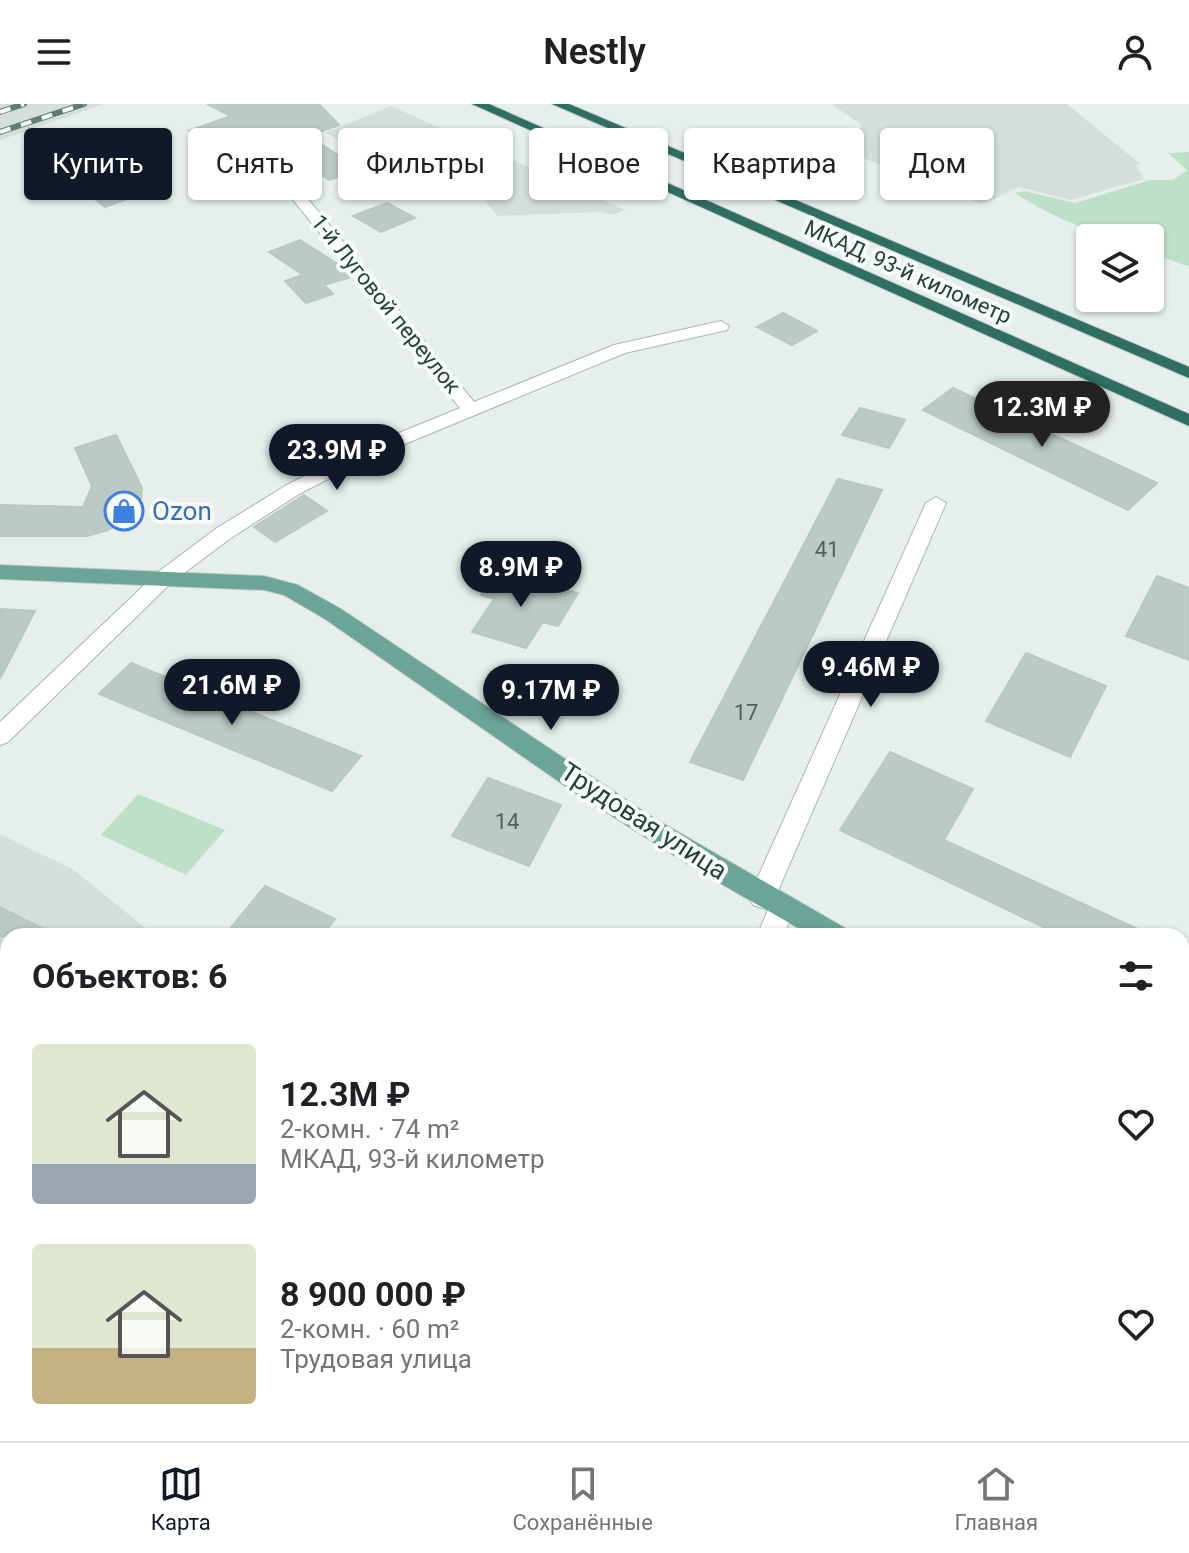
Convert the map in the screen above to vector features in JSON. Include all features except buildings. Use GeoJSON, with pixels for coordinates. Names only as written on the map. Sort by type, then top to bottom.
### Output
{"type":"FeatureCollection","features":[{"type":"Feature","properties":{"kind":"highway","name":"МКАД, 93-й километр"},"geometry":{"type":"LineString","coordinates":[[478,104],[1189,421]]}},
{"type":"Feature","properties":{"kind":"highway","name":"МКАД, 93-й километр"},"geometry":{"type":"LineString","coordinates":[[558,104],[1189,373]]}},
{"type":"Feature","properties":{"kind":"main road","name":"Трудовая улица"},"geometry":{"type":"LineString","coordinates":[[0,572],[250,581],[278,585],[304,596],[633,816],[772,902],[821,928]]}},
{"type":"Feature","properties":{"kind":"street","name":"1-й Луговой переулок"},"geometry":{"type":"LineString","coordinates":[[301,200],[470,409]]}},
{"type":"Feature","properties":{"kind":"street"},"geometry":{"type":"LineString","coordinates":[[0,736],[165,577],[224,533],[292,490],[352,459],[620,349],[721,326]]}},
{"type":"Feature","properties":{"kind":"street"},"geometry":{"type":"LineString","coordinates":[[770,928],[772,902],[936,503]]}},
{"type":"Feature","properties":{"kind":"shaded area"},"geometry":{"type":"Polygon","coordinates":[[[0,104],[104,104],[35,128],[24,128],[24,132],[0,140],[0,104]]]}},
{"type":"Feature","properties":{"kind":"shaded area"},"geometry":{"type":"Polygon","coordinates":[[[831,104],[1067,104],[1140,164],[1136,165],[1144,179],[1071,200],[1019,187],[994,198],[994,128],[880,128],[880,165],[864,158],[862,125],[831,104]]]}},
{"type":"Feature","properties":{"kind":"shaded area"},"geometry":{"type":"Polygon","coordinates":[[[391,106],[440,128],[338,128],[338,139],[325,133],[391,106]]]}},
{"type":"Feature","properties":{"kind":"shaded area"},"geometry":{"type":"Polygon","coordinates":[[[513,160],[529,167],[529,200],[602,200],[625,210],[613,215],[600,212],[498,216],[484,200],[513,200],[513,160]]]}},
{"type":"Feature","properties":{"kind":"shaded area"},"geometry":{"type":"Polygon","coordinates":[[[0,834],[74,870],[145,928],[0,928],[0,834]]]}},
{"type":"Feature","properties":{"kind":"green space"},"geometry":{"type":"Polygon","coordinates":[[[1189,152],[1189,267],[1164,257],[1164,224],[1076,225],[1015,193],[1024,191],[1075,203],[1150,180],[1173,180],[1187,170],[1168,153],[1189,152]]]}},
{"type":"Feature","properties":{"kind":"green space"},"geometry":{"type":"Polygon","coordinates":[[[138,794],[225,830],[186,875],[101,835],[138,794]]]}},
{"type":"Feature","properties":{"kind":"railway"},"geometry":{"type":"LineString","coordinates":[[0,112],[24,104]]}},
{"type":"Feature","properties":{"kind":"railway"},"geometry":{"type":"LineString","coordinates":[[0,132],[84,104]]}},
{"type":"Feature","properties":{"kind":"place","name":"Ozon"},"geometry":{"type":"Point","coordinates":[124,511]}}]}
